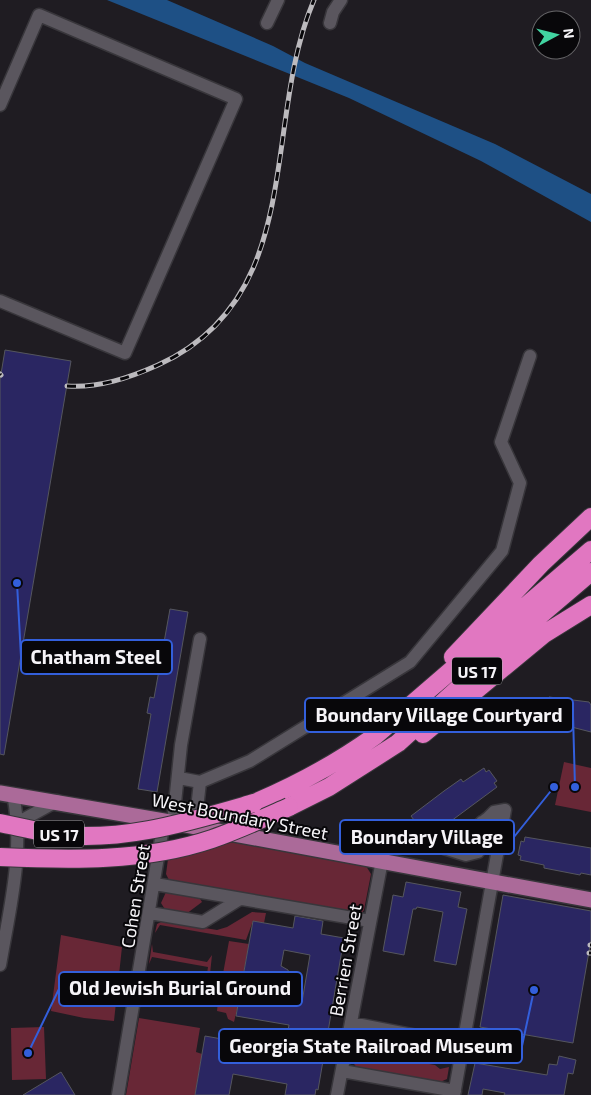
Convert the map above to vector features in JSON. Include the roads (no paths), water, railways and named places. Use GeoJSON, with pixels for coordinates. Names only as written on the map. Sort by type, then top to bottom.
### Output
{"type":"FeatureCollection","features":[{"type":"Feature","properties":{"kind":"highway"},"geometry":{"type":"LineString","coordinates":[[405,711],[489,617],[591,517]]}},
{"type":"Feature","properties":{"kind":"highway","name":"US 17"},"geometry":{"type":"LineString","coordinates":[[8,823],[52,834],[120,834],[176,825],[254,803],[279,793],[345,757],[375,736],[591,550]]}},
{"type":"Feature","properties":{"kind":"highway","name":"US 17"},"geometry":{"type":"LineString","coordinates":[[0,857],[65,860],[143,855],[211,839],[290,807],[329,787],[398,743],[508,643],[591,572]]}},
{"type":"Feature","properties":{"kind":"highway"},"geometry":{"type":"LineString","coordinates":[[361,766],[415,741],[544,634],[591,605]]}},
{"type":"Feature","properties":{"kind":"main road","name":"West Boundary Street"},"geometry":{"type":"LineString","coordinates":[[7,794],[169,821],[591,900]]}},
{"type":"Feature","properties":{"kind":"street"},"geometry":{"type":"LineString","coordinates":[[267,23],[278,0]]}},
{"type":"Feature","properties":{"kind":"street"},"geometry":{"type":"LineString","coordinates":[[330,23],[333,12],[342,0]]}},
{"type":"Feature","properties":{"kind":"street"},"geometry":{"type":"LineString","coordinates":[[0,105],[40,15],[236,99],[125,353],[0,301]]}},
{"type":"Feature","properties":{"kind":"street"},"geometry":{"type":"LineString","coordinates":[[179,778],[200,782],[250,761],[410,662],[502,551],[520,483],[501,442],[530,356]]}},
{"type":"Feature","properties":{"kind":"street","name":"Cohen Street"},"geometry":{"type":"LineString","coordinates":[[118,1095],[155,884],[179,778],[181,745],[200,639]]}},
{"type":"Feature","properties":{"kind":"street"},"geometry":{"type":"LineString","coordinates":[[195,826],[200,782]]}},
{"type":"Feature","properties":{"kind":"street"},"geometry":{"type":"LineString","coordinates":[[0,965],[14,884],[7,794]]}},
{"type":"Feature","properties":{"kind":"street"},"geometry":{"type":"LineString","coordinates":[[8,823],[57,801]]}},
{"type":"Feature","properties":{"kind":"street"},"geometry":{"type":"LineString","coordinates":[[342,1071],[454,1093],[504,816],[485,820],[449,847],[444,848]]}},
{"type":"Feature","properties":{"kind":"street"},"geometry":{"type":"LineString","coordinates":[[444,848],[466,854],[478,852],[483,842],[485,820]]}},
{"type":"Feature","properties":{"kind":"street","name":"Berrien Street"},"geometry":{"type":"LineString","coordinates":[[337,1095],[385,845],[390,840],[430,848],[444,848]]}},
{"type":"Feature","properties":{"kind":"street"},"geometry":{"type":"LineString","coordinates":[[155,884],[236,902],[369,925]]}},
{"type":"Feature","properties":{"kind":"street"},"geometry":{"type":"LineString","coordinates":[[150,913],[203,922],[236,902]]}},
{"type":"Feature","properties":{"kind":"street"},"geometry":{"type":"LineString","coordinates":[[351,1023],[463,1045]]}},
{"type":"Feature","properties":{"kind":"water"},"geometry":{"type":"Polygon","coordinates":[[[107,0],[167,0],[273,46],[305,63],[495,144],[591,194],[591,222],[481,161],[349,98],[107,0]]]}},
{"type":"Feature","properties":{"kind":"railway"},"geometry":{"type":"LineString","coordinates":[[67,386],[102,384],[158,365],[206,335],[238,297],[259,252],[272,203],[298,48],[314,0]]}},
{"type":"Feature","properties":{"kind":"place","name":"Chatham Steel"},"geometry":{"type":"Point","coordinates":[17,583]}},
{"type":"Feature","properties":{"kind":"place","name":"Boundary Village"},"geometry":{"type":"Point","coordinates":[554,787]}},
{"type":"Feature","properties":{"kind":"place","name":"Boundary Village Courtyard"},"geometry":{"type":"Point","coordinates":[575,787]}},
{"type":"Feature","properties":{"kind":"place","name":"Georgia State Railroad Museum"},"geometry":{"type":"Point","coordinates":[534,990]}},
{"type":"Feature","properties":{"kind":"place","name":"Old Jewish Burial Ground"},"geometry":{"type":"Point","coordinates":[28,1053]}}]}
